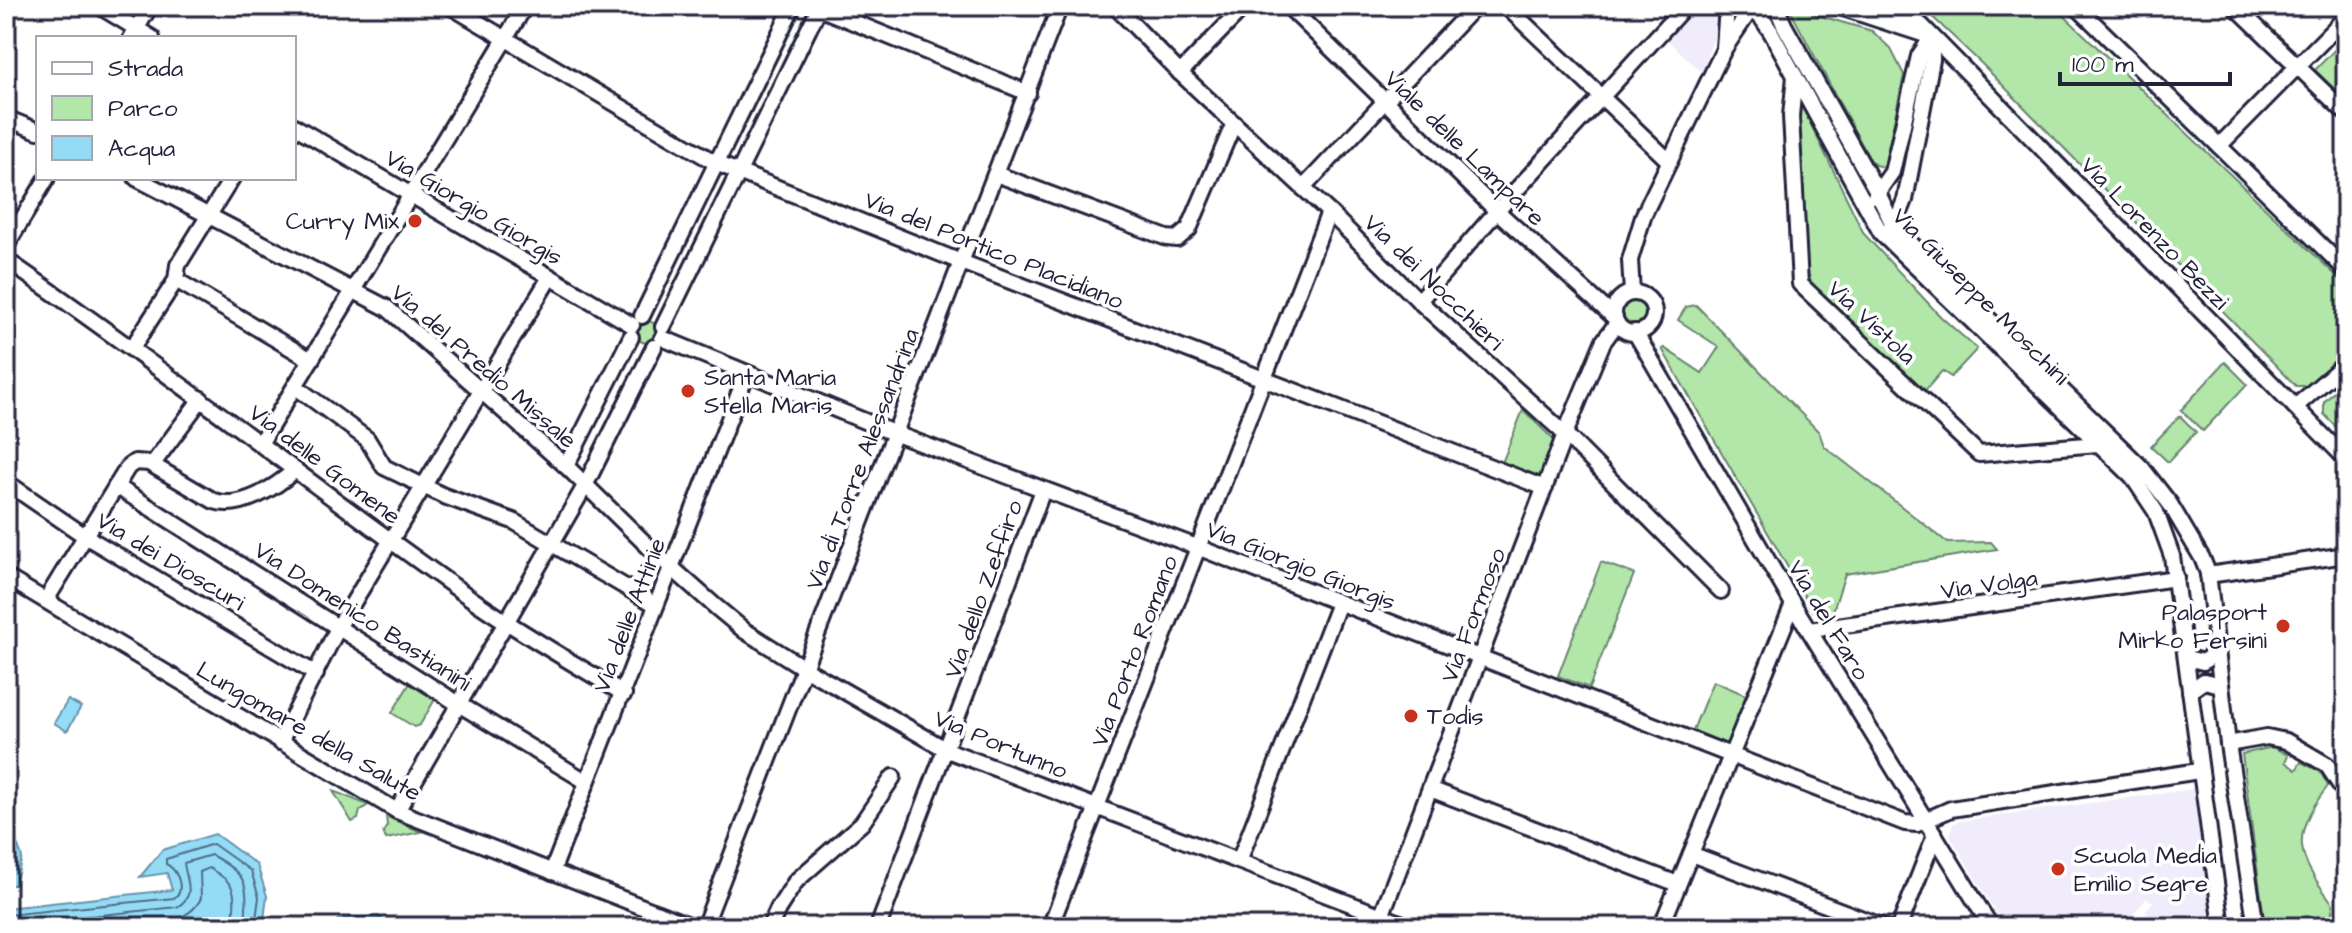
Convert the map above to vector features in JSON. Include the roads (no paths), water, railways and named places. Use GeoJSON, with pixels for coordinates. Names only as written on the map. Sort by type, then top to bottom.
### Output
{"type":"FeatureCollection","features":[{"type":"Feature","properties":{"kind":"street"},"geometry":{"type":"LineString","coordinates":[[99,6],[134,34],[150,6]]}},
{"type":"Feature","properties":{"kind":"street","name":"Via del Portico Placidiano"},"geometry":{"type":"LineString","coordinates":[[450,6],[716,163],[961,262],[1545,488]]}},
{"type":"Feature","properties":{"kind":"street"},"geometry":{"type":"LineString","coordinates":[[260,444],[525,6]]}},
{"type":"Feature","properties":{"kind":"street"},"geometry":{"type":"LineString","coordinates":[[566,466],[793,6]]}},
{"type":"Feature","properties":{"kind":"street"},"geometry":{"type":"LineString","coordinates":[[1042,6],[1059,9]]}},
{"type":"Feature","properties":{"kind":"street","name":"Via dei Nocchieri"},"geometry":{"type":"LineString","coordinates":[[1115,6],[1180,73],[1419,301],[1565,434],[1721,591]]}},
{"type":"Feature","properties":{"kind":"street"},"geometry":{"type":"LineString","coordinates":[[1180,73],[1245,6]]}},
{"type":"Feature","properties":{"kind":"street","name":"Viale delle Lampare"},"geometry":{"type":"LineString","coordinates":[[1288,6],[1497,211],[1616,320]]}},
{"type":"Feature","properties":{"kind":"street"},"geometry":{"type":"LineString","coordinates":[[1303,188],[1475,6]]}},
{"type":"Feature","properties":{"kind":"street"},"geometry":{"type":"LineString","coordinates":[[1506,6],[1669,161]]}},
{"type":"Feature","properties":{"kind":"street"},"geometry":{"type":"LineString","coordinates":[[1419,301],[1685,6]]}},
{"type":"Feature","properties":{"kind":"street"},"geometry":{"type":"LineString","coordinates":[[1724,49],[1727,6]]}},
{"type":"Feature","properties":{"kind":"street"},"geometry":{"type":"LineString","coordinates":[[1734,6],[1750,12]]}},
{"type":"Feature","properties":{"kind":"street"},"geometry":{"type":"LineString","coordinates":[[1632,293],[1630,260],[1644,214],[1724,49],[1750,12],[1767,6]]}},
{"type":"Feature","properties":{"kind":"street","name":"Via Giuseppe Moschini"},"geometry":{"type":"LineString","coordinates":[[1776,6],[1878,193],[1887,230],[2128,452],[2165,496],[2204,561],[2256,927]]}},
{"type":"Feature","properties":{"kind":"street","name":"Via Lorenzo Bezzi"},"geometry":{"type":"LineString","coordinates":[[1837,6],[1932,37]]}},
{"type":"Feature","properties":{"kind":"street","name":"Via Lorenzo Bezzi"},"geometry":{"type":"LineString","coordinates":[[1882,6],[1910,16],[1932,37],[2346,459]]}},
{"type":"Feature","properties":{"kind":"street"},"geometry":{"type":"LineString","coordinates":[[2076,6],[2346,270]]}},
{"type":"Feature","properties":{"kind":"street"},"geometry":{"type":"LineString","coordinates":[[2235,6],[2346,113]]}},
{"type":"Feature","properties":{"kind":"street"},"geometry":{"type":"LineString","coordinates":[[397,811],[585,486],[818,7],[1028,93]]}},
{"type":"Feature","properties":{"kind":"street","name":"Via di Torre Alessandrina"},"geometry":{"type":"LineString","coordinates":[[704,927],[1059,9]]}},
{"type":"Feature","properties":{"kind":"street","name":"Via Giuseppe Moschini"},"geometry":{"type":"LineString","coordinates":[[1750,12],[1761,17],[1771,32],[1865,206],[2132,476],[2149,498],[2163,527],[2176,578],[2199,771],[2222,927]]}},
{"type":"Feature","properties":{"kind":"street"},"geometry":{"type":"LineString","coordinates":[[2219,146],[2346,17]]}},
{"type":"Feature","properties":{"kind":"street"},"geometry":{"type":"LineString","coordinates":[[1865,206],[1892,172],[1919,56],[1932,37]]}},
{"type":"Feature","properties":{"kind":"street"},"geometry":{"type":"LineString","coordinates":[[1887,230],[1905,200],[1932,60],[1932,37]]}},
{"type":"Feature","properties":{"kind":"street","name":"Via Vistola"},"geometry":{"type":"LineString","coordinates":[[1795,76],[1791,116],[1800,284],[1979,454],[2098,444]]}},
{"type":"Feature","properties":{"kind":"street"},"geometry":{"type":"LineString","coordinates":[[6,118],[36,130]]}},
{"type":"Feature","properties":{"kind":"street"},"geometry":{"type":"LineString","coordinates":[[996,174],[1167,238],[1180,238],[1189,229],[1234,123]]}},
{"type":"Feature","properties":{"kind":"street","name":"Via Giorgio Giorgis"},"geometry":{"type":"LineString","coordinates":[[296,127],[635,326]]}},
{"type":"Feature","properties":{"kind":"street"},"geometry":{"type":"LineString","coordinates":[[6,246],[46,180]]}},
{"type":"Feature","properties":{"kind":"street","name":"Via del Predio Missale"},"geometry":{"type":"LineString","coordinates":[[140,180],[354,289],[394,314],[482,389],[585,486]]}},
{"type":"Feature","properties":{"kind":"street"},"geometry":{"type":"LineString","coordinates":[[132,348],[176,280],[178,265],[231,180]]}},
{"type":"Feature","properties":{"kind":"street","name":"Via Porto Romano"},"geometry":{"type":"LineString","coordinates":[[1051,927],[1329,212]]}},
{"type":"Feature","properties":{"kind":"street","name":"Via delle Gomene"},"geometry":{"type":"LineString","coordinates":[[6,260],[132,348],[391,541],[505,621],[624,694]]}},
{"type":"Feature","properties":{"kind":"street"},"geometry":{"type":"LineString","coordinates":[[280,742],[339,626],[550,277]]}},
{"type":"Feature","properties":{"kind":"street"},"geometry":{"type":"LineString","coordinates":[[176,280],[311,360]]}},
{"type":"Feature","properties":{"kind":"street"},"geometry":{"type":"LineString","coordinates":[[1632,293],[1645,295],[1654,311],[1648,327],[1635,332],[1625,330],[1616,320],[1616,305],[1625,295],[1632,293]]}},
{"type":"Feature","properties":{"kind":"street"},"geometry":{"type":"LineString","coordinates":[[635,326],[654,317],[660,337]]}},
{"type":"Feature","properties":{"kind":"street","name":"Via Formoso"},"geometry":{"type":"LineString","coordinates":[[1380,922],[1565,434],[1603,342],[1616,320]]}},
{"type":"Feature","properties":{"kind":"street"},"geometry":{"type":"LineString","coordinates":[[635,326],[639,347],[660,337]]}},
{"type":"Feature","properties":{"kind":"street","name":"Via del Faro"},"geometry":{"type":"LineString","coordinates":[[1635,332],[1793,604],[1991,927]]}},
{"type":"Feature","properties":{"kind":"street","name":"Via Giorgio Giorgis"},"geometry":{"type":"LineString","coordinates":[[660,337],[896,434],[1197,547],[1905,823],[1915,824],[1925,820]]}},
{"type":"Feature","properties":{"kind":"street"},"geometry":{"type":"LineString","coordinates":[[2295,407],[2346,363]]}},
{"type":"Feature","properties":{"kind":"street","name":"Via delle Attinie"},"geometry":{"type":"LineString","coordinates":[[552,872],[747,373]]}},
{"type":"Feature","properties":{"kind":"street"},"geometry":{"type":"LineString","coordinates":[[300,390],[367,439],[384,467],[424,487],[507,519],[656,605]]}},
{"type":"Feature","properties":{"kind":"street"},"geometry":{"type":"LineString","coordinates":[[152,465],[201,399]]}},
{"type":"Feature","properties":{"kind":"street"},"geometry":{"type":"LineString","coordinates":[[46,600],[133,463],[141,461],[152,465],[214,501],[225,504],[272,488],[295,470]]}},
{"type":"Feature","properties":{"kind":"street","name":"Via dei Dioscuri"},"geometry":{"type":"LineString","coordinates":[[6,482],[85,536],[316,674]]}},
{"type":"Feature","properties":{"kind":"street","name":"Via Domenico Bastianini"},"geometry":{"type":"LineString","coordinates":[[116,486],[587,782]]}},
{"type":"Feature","properties":{"kind":"street","name":"Via Portunno"},"geometry":{"type":"LineString","coordinates":[[585,486],[740,627],[804,668],[947,750],[1239,861],[1380,922],[1411,927]]}},
{"type":"Feature","properties":{"kind":"street","name":"Via dello Zeffiro"},"geometry":{"type":"LineString","coordinates":[[878,927],[1043,490]]}},
{"type":"Feature","properties":{"kind":"street"},"geometry":{"type":"LineString","coordinates":[[2172,556],[2181,542],[2194,544]]}},
{"type":"Feature","properties":{"kind":"street"},"geometry":{"type":"LineString","coordinates":[[2208,575],[2346,555]]}},
{"type":"Feature","properties":{"kind":"street","name":"Lungomare della Salute"},"geometry":{"type":"LineString","coordinates":[[6,577],[397,811],[694,927]]}},
{"type":"Feature","properties":{"kind":"street","name":"Via Volga"},"geometry":{"type":"LineString","coordinates":[[1809,630],[2176,578]]}},
{"type":"Feature","properties":{"kind":"street"},"geometry":{"type":"LineString","coordinates":[[1239,861],[1339,603]]}},
{"type":"Feature","properties":{"kind":"street"},"geometry":{"type":"LineString","coordinates":[[1661,927],[1793,604]]}},
{"type":"Feature","properties":{"kind":"street"},"geometry":{"type":"LineString","coordinates":[[2187,658],[2203,662],[2217,651]]}},
{"type":"Feature","properties":{"kind":"street"},"geometry":{"type":"LineString","coordinates":[[2190,691],[2204,681],[2221,685]]}},
{"type":"Feature","properties":{"kind":"street"},"geometry":{"type":"LineString","coordinates":[[2228,744],[2267,737],[2284,740],[2327,765],[2346,794]]}},
{"type":"Feature","properties":{"kind":"street"},"geometry":{"type":"LineString","coordinates":[[1925,820],[1951,809],[2199,771]]}},
{"type":"Feature","properties":{"kind":"street"},"geometry":{"type":"LineString","coordinates":[[770,927],[796,881],[862,823],[893,777]]}},
{"type":"Feature","properties":{"kind":"street"},"geometry":{"type":"LineString","coordinates":[[1430,789],[1678,884]]}},
{"type":"Feature","properties":{"kind":"street"},"geometry":{"type":"LineString","coordinates":[[1899,927],[1935,835]]}},
{"type":"Feature","properties":{"kind":"street"},"geometry":{"type":"LineString","coordinates":[[1691,854],[1884,927]]}},
{"type":"Feature","properties":{"kind":"water"},"geometry":{"type":"Polygon","coordinates":[[[68,700],[81,707],[67,731],[54,723],[68,700]]]}},
{"type":"Feature","properties":{"kind":"water"},"geometry":{"type":"Polygon","coordinates":[[[6,815],[22,857],[15,885],[6,885],[6,815]]]}},
{"type":"Feature","properties":{"kind":"water"},"geometry":{"type":"Polygon","coordinates":[[[215,834],[257,865],[267,896],[263,927],[6,927],[6,908],[172,890],[167,873],[140,877],[162,850],[215,834]]]}},
{"type":"Feature","properties":{"kind":"water"},"geometry":{"type":"Polygon","coordinates":[[[378,916],[390,927],[329,927],[339,919],[378,916]]]}},
{"type":"Feature","properties":{"kind":"place","name":"Curry Mix"},"geometry":{"type":"Point","coordinates":[415,221]}},
{"type":"Feature","properties":{"kind":"place","name":"Santa Maria Stella Maris"},"geometry":{"type":"Point","coordinates":[688,391]}},
{"type":"Feature","properties":{"kind":"place","name":"Palasport Mirko Fersini"},"geometry":{"type":"Point","coordinates":[2283,626]}},
{"type":"Feature","properties":{"kind":"place","name":"Todis"},"geometry":{"type":"Point","coordinates":[1411,716]}},
{"type":"Feature","properties":{"kind":"place","name":"Scuola Media Emilio Segre"},"geometry":{"type":"Point","coordinates":[2058,869]}}]}
